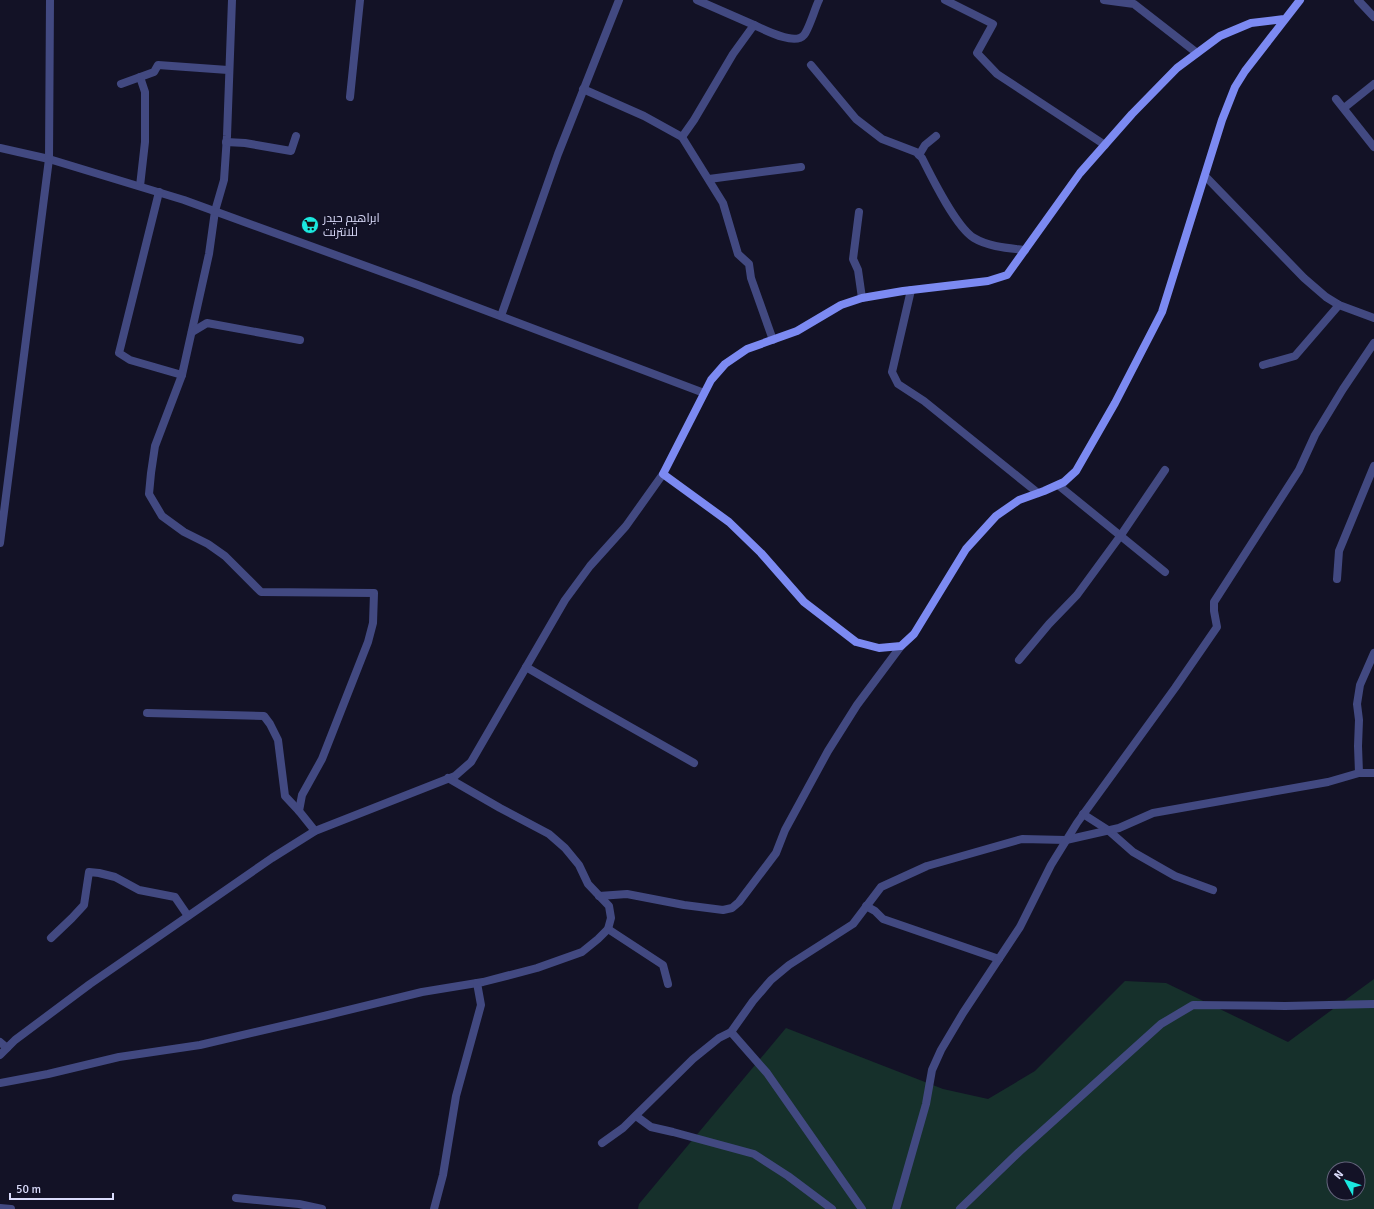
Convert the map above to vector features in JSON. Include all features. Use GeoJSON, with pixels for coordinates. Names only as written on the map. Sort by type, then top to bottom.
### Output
{"type":"FeatureCollection","features":[{"type":"Feature","properties":{"kind":"street"},"geometry":{"type":"LineString","coordinates":[[0,543],[49,159],[50,0]]}},
{"type":"Feature","properties":{"kind":"street"},"geometry":{"type":"LineString","coordinates":[[232,0],[224,180],[215,211],[209,254],[182,375],[155,446],[149,494],[162,516],[184,532],[208,544],[225,556],[261,592],[374,593],[373,624],[368,642],[322,759],[302,794],[299,811]]}},
{"type":"Feature","properties":{"kind":"street"},"geometry":{"type":"LineString","coordinates":[[350,97],[360,0]]}},
{"type":"Feature","properties":{"kind":"street"},"geometry":{"type":"LineString","coordinates":[[501,316],[558,154],[619,0]]}},
{"type":"Feature","properties":{"kind":"street"},"geometry":{"type":"LineString","coordinates":[[697,0],[789,39],[798,39],[804,35],[818,0]]}},
{"type":"Feature","properties":{"kind":"street"},"geometry":{"type":"LineString","coordinates":[[945,0],[993,24],[978,53],[997,74],[1105,145]]}},
{"type":"Feature","properties":{"kind":"street"},"geometry":{"type":"LineString","coordinates":[[1104,0],[1134,4],[1197,53]]}},
{"type":"Feature","properties":{"kind":"street"},"geometry":{"type":"LineString","coordinates":[[600,896],[626,894],[684,905],[723,910],[732,908],[739,902],[776,853],[786,830],[828,751],[857,705],[901,646],[914,634],[966,549],[996,516],[1019,500],[1064,482],[1076,470],[1115,403],[1162,312],[1222,120],[1235,87],[1284,19],[1300,0]]}},
{"type":"Feature","properties":{"kind":"street"},"geometry":{"type":"LineString","coordinates":[[1358,0],[1374,17]]}},
{"type":"Feature","properties":{"kind":"street"},"geometry":{"type":"LineString","coordinates":[[0,1055],[15,1040],[90,984],[272,858],[315,831],[455,776],[471,762],[565,600],[590,566],[626,526],[663,474],[711,380],[725,364],[747,349],[797,331],[841,305],[862,298],[911,290],[988,281],[1007,275],[1080,173],[1132,114],[1177,68],[1220,36],[1251,23],[1284,19]]}},
{"type":"Feature","properties":{"kind":"street"},"geometry":{"type":"LineString","coordinates":[[682,137],[694,120],[733,54],[754,25]]}},
{"type":"Feature","properties":{"kind":"street"},"geometry":{"type":"LineString","coordinates":[[121,84],[154,72],[158,65],[228,70]]}},
{"type":"Feature","properties":{"kind":"street"},"geometry":{"type":"LineString","coordinates":[[811,65],[856,119],[882,139],[916,152],[919,155],[935,184],[964,230],[974,238],[991,245],[1025,250]]}},
{"type":"Feature","properties":{"kind":"street"},"geometry":{"type":"LineString","coordinates":[[140,77],[145,92],[145,142],[140,186]]}},
{"type":"Feature","properties":{"kind":"street"},"geometry":{"type":"LineString","coordinates":[[1344,108],[1374,84]]}},
{"type":"Feature","properties":{"kind":"street"},"geometry":{"type":"LineString","coordinates":[[583,89],[644,116],[682,137],[723,203],[738,254],[749,264],[751,278],[773,340]]}},
{"type":"Feature","properties":{"kind":"street"},"geometry":{"type":"LineString","coordinates":[[1336,99],[1374,147]]}},
{"type":"Feature","properties":{"kind":"street"},"geometry":{"type":"LineString","coordinates":[[226,142],[245,143],[291,151],[296,136]]}},
{"type":"Feature","properties":{"kind":"street"},"geometry":{"type":"LineString","coordinates":[[919,155],[925,145],[936,136]]}},
{"type":"Feature","properties":{"kind":"street"},"geometry":{"type":"LineString","coordinates":[[0,148],[49,159],[140,186],[215,211],[501,316],[704,393]]}},
{"type":"Feature","properties":{"kind":"street"},"geometry":{"type":"LineString","coordinates":[[709,179],[801,167]]}},
{"type":"Feature","properties":{"kind":"street"},"geometry":{"type":"LineString","coordinates":[[1205,176],[1304,278],[1326,297],[1339,305],[1374,318]]}},
{"type":"Feature","properties":{"kind":"street"},"geometry":{"type":"LineString","coordinates":[[159,192],[119,353],[130,360],[182,375]]}},
{"type":"Feature","properties":{"kind":"street"},"geometry":{"type":"LineString","coordinates":[[859,212],[853,259],[858,270],[862,298]]}},
{"type":"Feature","properties":{"kind":"street"},"geometry":{"type":"LineString","coordinates":[[911,290],[892,372],[898,384],[924,401],[1038,493]]}},
{"type":"Feature","properties":{"kind":"street"},"geometry":{"type":"LineString","coordinates":[[1263,365],[1295,356],[1339,305]]}},
{"type":"Feature","properties":{"kind":"street"},"geometry":{"type":"LineString","coordinates":[[192,332],[207,323],[300,340]]}},
{"type":"Feature","properties":{"kind":"street"},"geometry":{"type":"LineString","coordinates":[[896,1209],[926,1104],[932,1070],[941,1050],[962,1013],[1020,927],[1051,865],[1066,840],[1217,627],[1214,602],[1299,470],[1315,435],[1343,389],[1374,343]]}},
{"type":"Feature","properties":{"kind":"street"},"geometry":{"type":"LineString","coordinates":[[1337,579],[1339,551],[1374,466]]}},
{"type":"Feature","properties":{"kind":"street"},"geometry":{"type":"LineString","coordinates":[[1019,660],[1049,624],[1077,595],[1121,535],[1165,470]]}},
{"type":"Feature","properties":{"kind":"street"},"geometry":{"type":"LineString","coordinates":[[663,474],[729,522],[760,553],[804,602],[856,642],[879,648],[901,646]]}},
{"type":"Feature","properties":{"kind":"street"},"geometry":{"type":"LineString","coordinates":[[1058,485],[1165,572]]}},
{"type":"Feature","properties":{"kind":"street"},"geometry":{"type":"LineString","coordinates":[[1359,773],[1359,720],[1357,704],[1360,685],[1374,653]]}},
{"type":"Feature","properties":{"kind":"street"},"geometry":{"type":"LineString","coordinates":[[526,667],[694,763]]}},
{"type":"Feature","properties":{"kind":"street"},"geometry":{"type":"LineString","coordinates":[[147,713],[264,716],[278,740],[285,796],[315,831]]}},
{"type":"Feature","properties":{"kind":"street"},"geometry":{"type":"LineString","coordinates":[[602,1143],[623,1128],[636,1116],[693,1059],[719,1038],[731,1032],[753,1001],[771,980],[789,965],[853,924],[881,887],[927,866],[1022,839],[1066,840],[1119,828],[1153,814],[1328,782],[1359,773],[1374,773]]}},
{"type":"Feature","properties":{"kind":"street"},"geometry":{"type":"LineString","coordinates":[[0,1083],[48,1074],[119,1057],[200,1045],[422,992],[477,983],[537,968],[582,952],[598,939],[608,928],[611,918],[609,906],[588,884],[579,866],[565,848],[549,834],[448,778]]}},
{"type":"Feature","properties":{"kind":"street"},"geometry":{"type":"LineString","coordinates":[[1083,814],[1108,830],[1132,852],[1175,876],[1213,890]]}},
{"type":"Feature","properties":{"kind":"street"},"geometry":{"type":"LineString","coordinates":[[51,938],[84,905],[89,872],[116,877],[139,890],[175,897],[188,916]]}},
{"type":"Feature","properties":{"kind":"street"},"geometry":{"type":"LineString","coordinates":[[866,906],[875,911],[883,919],[999,959]]}},
{"type":"Feature","properties":{"kind":"street"},"geometry":{"type":"LineString","coordinates":[[608,928],[663,965],[668,984]]}},
{"type":"Feature","properties":{"kind":"street"},"geometry":{"type":"LineString","coordinates":[[434,1209],[443,1175],[456,1096],[480,1006],[477,983]]}},
{"type":"Feature","properties":{"kind":"street"},"geometry":{"type":"LineString","coordinates":[[960,1209],[1019,1152],[1161,1024],[1193,1005],[1284,1006],[1374,1004]]}},
{"type":"Feature","properties":{"kind":"street"},"geometry":{"type":"LineString","coordinates":[[731,1032],[766,1073],[862,1209]]}},
{"type":"Feature","properties":{"kind":"street"},"geometry":{"type":"LineString","coordinates":[[0,1042],[7,1048]]}},
{"type":"Feature","properties":{"kind":"street"},"geometry":{"type":"LineString","coordinates":[[636,1116],[651,1127],[754,1154],[788,1176],[832,1209]]}},
{"type":"Feature","properties":{"kind":"street"},"geometry":{"type":"LineString","coordinates":[[236,1198],[298,1204],[322,1209]]}},
{"type":"Feature","properties":{"kind":"street"},"geometry":{"type":"LineString","coordinates":[[0,1208],[11,1209]]}},
{"type":"Feature","properties":{"kind":"green space"},"geometry":{"type":"Polygon","coordinates":[[[1374,979],[1374,1209],[638,1209],[639,1204],[786,1028],[943,1089],[988,1099],[1035,1071],[1125,981],[1166,983],[1288,1042],[1374,979]]]}},
{"type":"Feature","properties":{"kind":"place","name":"ابراهيم حيدر للانترنت"},"geometry":{"type":"Point","coordinates":[310,225]}}]}
